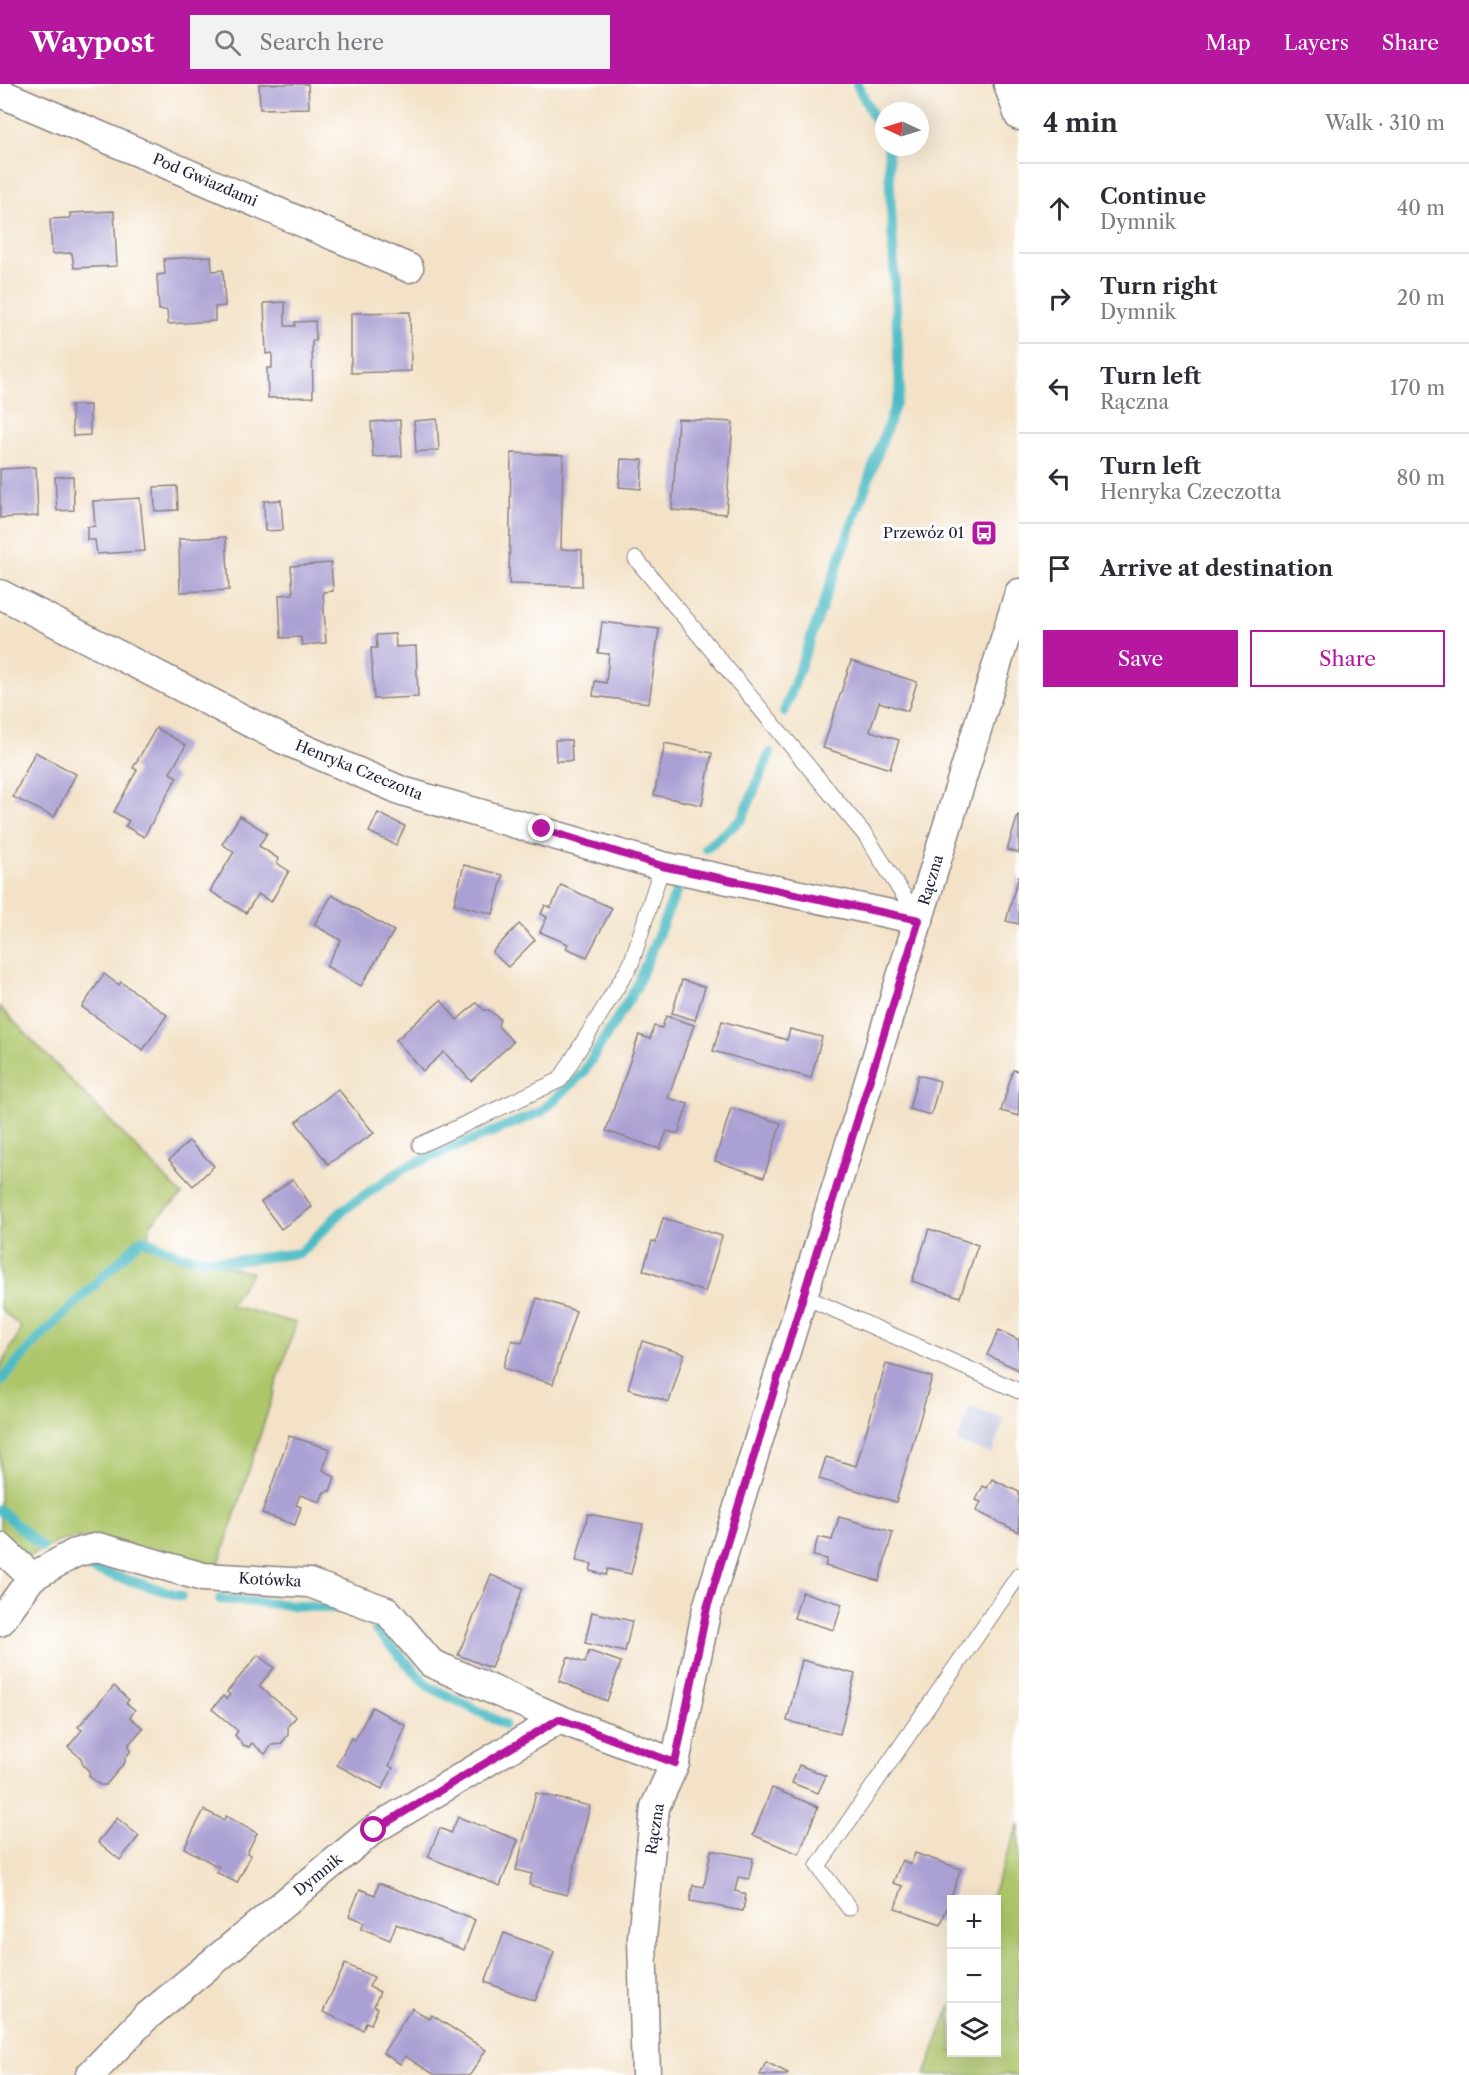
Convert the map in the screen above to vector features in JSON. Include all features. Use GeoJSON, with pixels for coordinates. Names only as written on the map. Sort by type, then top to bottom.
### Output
{"type":"FeatureCollection","features":[{"type":"Feature","properties":{"kind":"street"},"geometry":{"type":"LineString","coordinates":[[1008,84],[1019,116]]}},
{"type":"Feature","properties":{"kind":"street","name":"Pod Gwiazdami"},"geometry":{"type":"LineString","coordinates":[[0,93],[409,268]]}},
{"type":"Feature","properties":{"kind":"street","name":"Henryka Czeczotta"},"geometry":{"type":"LineString","coordinates":[[0,594],[284,740],[402,790],[662,866],[919,920]]}},
{"type":"Feature","properties":{"kind":"street","name":"Rączna"},"geometry":{"type":"LineString","coordinates":[[646,2075],[642,1938],[655,1807],[675,1763],[707,1608],[1018,599]]}},
{"type":"Feature","properties":{"kind":"street"},"geometry":{"type":"LineString","coordinates":[[0,1547],[32,1577],[0,1622]]}},
{"type":"Feature","properties":{"kind":"street","name":"Kotówka"},"geometry":{"type":"LineString","coordinates":[[32,1577],[75,1553],[98,1547],[203,1577],[309,1583],[387,1611],[431,1663],[559,1719]]}},
{"type":"Feature","properties":{"kind":"street"},"geometry":{"type":"LineString","coordinates":[[559,1719],[675,1763]]}},
{"type":"Feature","properties":{"kind":"street","name":"Dymnik"},"geometry":{"type":"LineString","coordinates":[[90,2075],[145,2018],[374,1830],[559,1719]]}},
{"type":"Feature","properties":{"kind":"lane"},"geometry":{"type":"LineString","coordinates":[[636,559],[866,836],[919,920]]}},
{"type":"Feature","properties":{"kind":"lane"},"geometry":{"type":"LineString","coordinates":[[420,1145],[560,1080],[631,964],[662,866]]}},
{"type":"Feature","properties":{"kind":"lane"},"geometry":{"type":"LineString","coordinates":[[803,1296],[1019,1391]]}},
{"type":"Feature","properties":{"kind":"lane"},"geometry":{"type":"LineString","coordinates":[[849,1908],[818,1866],[1019,1575]]}},
{"type":"Feature","properties":{"kind":"shaded area"},"geometry":{"type":"Polygon","coordinates":[[[969,1407],[1004,1419],[992,1454],[957,1443],[969,1407]]]}},
{"type":"Feature","properties":{"kind":"green space"},"geometry":{"type":"Polygon","coordinates":[[[0,1007],[182,1195],[151,1223],[146,1246],[252,1273],[229,1305],[296,1323],[218,1567],[83,1538],[60,1541],[29,1556],[0,1533],[0,1369],[21,1328],[0,1308],[0,1007]]]}},
{"type":"Feature","properties":{"kind":"green space"},"geometry":{"type":"Polygon","coordinates":[[[1019,1823],[1019,2075],[925,2075],[947,2015],[947,2057],[1001,2057],[1001,1895],[992,1895],[1019,1823]]]}},
{"type":"Feature","properties":{"kind":"building"},"geometry":{"type":"Polygon","coordinates":[[[259,84],[308,84],[309,108],[260,109],[259,84]]]}},
{"type":"Feature","properties":{"kind":"building"},"geometry":{"type":"Polygon","coordinates":[[[114,211],[117,266],[74,268],[72,253],[52,254],[50,219],[70,218],[70,213],[114,211]]]}},
{"type":"Feature","properties":{"kind":"building"},"geometry":{"type":"Polygon","coordinates":[[[211,256],[212,271],[223,270],[225,306],[215,307],[215,321],[168,324],[167,310],[159,310],[157,275],[165,274],[164,259],[211,256]]]}},
{"type":"Feature","properties":{"kind":"building"},"geometry":{"type":"Polygon","coordinates":[[[285,302],[285,326],[295,326],[295,322],[315,321],[316,341],[312,341],[313,397],[268,398],[267,368],[272,368],[272,353],[266,354],[264,303],[285,302]]]}},
{"type":"Feature","properties":{"kind":"building"},"geometry":{"type":"Polygon","coordinates":[[[410,312],[411,371],[351,373],[351,313],[410,312]]]}},
{"type":"Feature","properties":{"kind":"building"},"geometry":{"type":"Polygon","coordinates":[[[71,405],[90,405],[90,435],[73,436],[71,405]]]}},
{"type":"Feature","properties":{"kind":"building"},"geometry":{"type":"Polygon","coordinates":[[[437,419],[439,450],[416,452],[414,421],[437,419]]]}},
{"type":"Feature","properties":{"kind":"building"},"geometry":{"type":"Polygon","coordinates":[[[678,419],[733,422],[726,514],[672,510],[678,419]]]}},
{"type":"Feature","properties":{"kind":"building"},"geometry":{"type":"Polygon","coordinates":[[[400,420],[402,456],[373,457],[371,422],[400,420]]]}},
{"type":"Feature","properties":{"kind":"building"},"geometry":{"type":"Polygon","coordinates":[[[511,453],[563,455],[561,549],[582,550],[582,586],[509,584],[511,453]]]}},
{"type":"Feature","properties":{"kind":"building"},"geometry":{"type":"Polygon","coordinates":[[[621,459],[643,460],[641,489],[619,487],[621,459]]]}},
{"type":"Feature","properties":{"kind":"building"},"geometry":{"type":"Polygon","coordinates":[[[36,467],[38,516],[0,518],[0,469],[36,467]]]}},
{"type":"Feature","properties":{"kind":"building"},"geometry":{"type":"Polygon","coordinates":[[[73,476],[74,510],[57,511],[55,477],[73,476]]]}},
{"type":"Feature","properties":{"kind":"building"},"geometry":{"type":"Polygon","coordinates":[[[177,486],[178,510],[155,511],[154,487],[177,486]]]}},
{"type":"Feature","properties":{"kind":"building"},"geometry":{"type":"Polygon","coordinates":[[[140,498],[145,551],[97,554],[95,540],[87,540],[87,527],[95,526],[93,501],[140,498]]]}},
{"type":"Feature","properties":{"kind":"building"},"geometry":{"type":"Polygon","coordinates":[[[281,500],[283,530],[265,531],[264,501],[281,500]]]}},
{"type":"Feature","properties":{"kind":"building"},"geometry":{"type":"Polygon","coordinates":[[[226,537],[229,590],[180,592],[179,539],[226,537]]]}},
{"type":"Feature","properties":{"kind":"building"},"geometry":{"type":"Polygon","coordinates":[[[331,563],[333,591],[323,592],[326,643],[302,645],[301,637],[281,638],[279,595],[293,594],[291,566],[331,563]]]}},
{"type":"Feature","properties":{"kind":"building"},"geometry":{"type":"Polygon","coordinates":[[[602,622],[659,629],[649,703],[593,696],[595,681],[606,683],[609,654],[598,653],[602,622]]]}},
{"type":"Feature","properties":{"kind":"building"},"geometry":{"type":"Polygon","coordinates":[[[395,634],[396,647],[416,646],[418,697],[374,699],[371,648],[377,648],[376,635],[395,634]]]}},
{"type":"Feature","properties":{"kind":"building"},"geometry":{"type":"Polygon","coordinates":[[[851,661],[917,682],[908,711],[879,702],[870,731],[899,740],[890,769],[823,748],[851,661]]]}},
{"type":"Feature","properties":{"kind":"building"},"geometry":{"type":"Polygon","coordinates":[[[156,728],[186,745],[170,773],[177,777],[144,837],[125,826],[129,821],[114,812],[137,770],[133,768],[156,728]]]}},
{"type":"Feature","properties":{"kind":"building"},"geometry":{"type":"Polygon","coordinates":[[[555,740],[571,740],[572,761],[556,761],[555,740]]]}},
{"type":"Feature","properties":{"kind":"building"},"geometry":{"type":"Polygon","coordinates":[[[665,743],[712,753],[702,805],[654,795],[665,743]]]}},
{"type":"Feature","properties":{"kind":"building"},"geometry":{"type":"Polygon","coordinates":[[[35,752],[76,774],[54,817],[13,797],[35,752]]]}},
{"type":"Feature","properties":{"kind":"building"},"geometry":{"type":"Polygon","coordinates":[[[378,813],[405,826],[396,845],[369,832],[378,813]]]}},
{"type":"Feature","properties":{"kind":"building"},"geometry":{"type":"Polygon","coordinates":[[[1019,815],[1019,853],[1007,850],[1019,815]]]}},
{"type":"Feature","properties":{"kind":"building"},"geometry":{"type":"Polygon","coordinates":[[[240,816],[267,833],[259,846],[279,859],[277,863],[289,871],[271,902],[258,894],[246,913],[210,891],[234,852],[222,844],[240,816]]]}},
{"type":"Feature","properties":{"kind":"building"},"geometry":{"type":"Polygon","coordinates":[[[464,865],[503,875],[493,914],[454,904],[464,865]]]}},
{"type":"Feature","properties":{"kind":"building"},"geometry":{"type":"Polygon","coordinates":[[[1019,875],[1019,924],[1006,921],[1019,875]]]}},
{"type":"Feature","properties":{"kind":"building"},"geometry":{"type":"Polygon","coordinates":[[[561,885],[612,908],[587,957],[566,948],[568,944],[540,932],[547,917],[541,914],[545,905],[551,908],[561,885]]]}},
{"type":"Feature","properties":{"kind":"building"},"geometry":{"type":"Polygon","coordinates":[[[332,895],[394,931],[361,986],[326,966],[341,940],[314,925],[332,895]]]}},
{"type":"Feature","properties":{"kind":"building"},"geometry":{"type":"Polygon","coordinates":[[[519,924],[535,940],[508,967],[492,952],[519,924]]]}},
{"type":"Feature","properties":{"kind":"building"},"geometry":{"type":"Polygon","coordinates":[[[104,974],[119,985],[121,982],[167,1015],[143,1050],[82,1007],[104,974]]]}},
{"type":"Feature","properties":{"kind":"building"},"geometry":{"type":"Polygon","coordinates":[[[682,980],[705,987],[695,1020],[672,1013],[682,980]]]}},
{"type":"Feature","properties":{"kind":"building"},"geometry":{"type":"Polygon","coordinates":[[[441,1000],[457,1020],[476,1003],[484,1010],[489,1010],[500,1019],[498,1026],[513,1042],[471,1081],[444,1052],[423,1071],[396,1040],[441,1000]]]}},
{"type":"Feature","properties":{"kind":"building"},"geometry":{"type":"Polygon","coordinates":[[[666,1016],[694,1025],[668,1098],[688,1104],[678,1134],[667,1131],[660,1149],[606,1131],[639,1035],[650,1039],[654,1026],[662,1028],[666,1016]]]}},
{"type":"Feature","properties":{"kind":"building"},"geometry":{"type":"Polygon","coordinates":[[[722,1021],[787,1040],[790,1029],[822,1037],[811,1078],[713,1051],[722,1021]]]}},
{"type":"Feature","properties":{"kind":"building"},"geometry":{"type":"Polygon","coordinates":[[[1013,1070],[1019,1071],[1019,1116],[1001,1111],[1013,1070]]]}},
{"type":"Feature","properties":{"kind":"building"},"geometry":{"type":"Polygon","coordinates":[[[918,1075],[940,1081],[931,1115],[909,1109],[918,1075]]]}},
{"type":"Feature","properties":{"kind":"building"},"geometry":{"type":"Polygon","coordinates":[[[338,1089],[374,1133],[328,1164],[296,1122],[338,1089]]]}},
{"type":"Feature","properties":{"kind":"building"},"geometry":{"type":"Polygon","coordinates":[[[731,1108],[781,1123],[764,1177],[715,1161],[731,1108]]]}},
{"type":"Feature","properties":{"kind":"building"},"geometry":{"type":"Polygon","coordinates":[[[189,1141],[214,1166],[193,1186],[169,1160],[189,1141]]]}},
{"type":"Feature","properties":{"kind":"building"},"geometry":{"type":"Polygon","coordinates":[[[293,1179],[312,1207],[281,1229],[261,1202],[293,1179]]]}},
{"type":"Feature","properties":{"kind":"building"},"geometry":{"type":"Polygon","coordinates":[[[663,1218],[722,1236],[705,1292],[643,1270],[652,1241],[656,1242],[663,1218]]]}},
{"type":"Feature","properties":{"kind":"building"},"geometry":{"type":"Polygon","coordinates":[[[929,1229],[978,1245],[960,1297],[912,1281],[929,1229]]]}},
{"type":"Feature","properties":{"kind":"building"},"geometry":{"type":"Polygon","coordinates":[[[537,1298],[576,1311],[553,1384],[503,1368],[512,1340],[522,1343],[537,1298]]]}},
{"type":"Feature","properties":{"kind":"building"},"geometry":{"type":"Polygon","coordinates":[[[999,1330],[1019,1340],[1019,1370],[987,1355],[999,1330]]]}},
{"type":"Feature","properties":{"kind":"building"},"geometry":{"type":"Polygon","coordinates":[[[642,1341],[684,1354],[669,1402],[628,1389],[642,1341]]]}},
{"type":"Feature","properties":{"kind":"building"},"geometry":{"type":"Polygon","coordinates":[[[886,1364],[932,1377],[896,1502],[819,1479],[826,1457],[856,1466],[886,1364]]]}},
{"type":"Feature","properties":{"kind":"building"},"geometry":{"type":"Polygon","coordinates":[[[289,1436],[330,1449],[323,1470],[335,1477],[330,1491],[324,1492],[320,1502],[300,1495],[296,1505],[301,1507],[295,1525],[262,1513],[289,1436]]]}},
{"type":"Feature","properties":{"kind":"building"},"geometry":{"type":"Polygon","coordinates":[[[992,1479],[1019,1492],[1019,1532],[976,1511],[981,1502],[976,1500],[983,1486],[987,1488],[992,1479]]]}},
{"type":"Feature","properties":{"kind":"building"},"geometry":{"type":"Polygon","coordinates":[[[588,1514],[643,1524],[631,1574],[608,1569],[606,1575],[590,1571],[592,1564],[576,1561],[588,1514]]]}},
{"type":"Feature","properties":{"kind":"building"},"geometry":{"type":"Polygon","coordinates":[[[839,1517],[893,1532],[879,1581],[825,1566],[827,1559],[813,1556],[818,1537],[832,1540],[839,1517]]]}},
{"type":"Feature","properties":{"kind":"building"},"geometry":{"type":"Polygon","coordinates":[[[491,1575],[523,1588],[491,1668],[458,1655],[491,1575]]]}},
{"type":"Feature","properties":{"kind":"building"},"geometry":{"type":"Polygon","coordinates":[[[802,1592],[842,1604],[834,1630],[794,1618],[802,1592]]]}},
{"type":"Feature","properties":{"kind":"building"},"geometry":{"type":"Polygon","coordinates":[[[592,1612],[632,1621],[625,1652],[585,1643],[592,1612]]]}},
{"type":"Feature","properties":{"kind":"building"},"geometry":{"type":"Polygon","coordinates":[[[589,1651],[621,1662],[607,1701],[559,1681],[568,1657],[585,1663],[589,1651]]]}},
{"type":"Feature","properties":{"kind":"building"},"geometry":{"type":"Polygon","coordinates":[[[258,1655],[274,1668],[259,1686],[296,1717],[288,1726],[288,1735],[281,1744],[272,1745],[265,1754],[252,1743],[249,1747],[243,1745],[235,1735],[238,1731],[212,1709],[223,1696],[226,1699],[230,1695],[227,1692],[258,1655]]]}},
{"type":"Feature","properties":{"kind":"building"},"geometry":{"type":"Polygon","coordinates":[[[802,1660],[855,1674],[840,1734],[787,1721],[802,1660]]]}},
{"type":"Feature","properties":{"kind":"building"},"geometry":{"type":"Polygon","coordinates":[[[114,1686],[129,1700],[126,1703],[135,1710],[130,1717],[143,1728],[129,1744],[130,1752],[125,1757],[125,1762],[106,1785],[100,1785],[89,1776],[89,1771],[83,1765],[81,1758],[68,1747],[82,1730],[78,1727],[114,1686]]]}},
{"type":"Feature","properties":{"kind":"building"},"geometry":{"type":"Polygon","coordinates":[[[372,1707],[406,1726],[389,1766],[393,1768],[382,1789],[337,1765],[351,1738],[355,1740],[372,1707]]]}},
{"type":"Feature","properties":{"kind":"building"},"geometry":{"type":"Polygon","coordinates":[[[799,1765],[826,1776],[818,1793],[792,1783],[799,1765]]]}},
{"type":"Feature","properties":{"kind":"building"},"geometry":{"type":"Polygon","coordinates":[[[772,1788],[818,1807],[799,1854],[753,1835],[772,1788]]]}},
{"type":"Feature","properties":{"kind":"building"},"geometry":{"type":"Polygon","coordinates":[[[536,1793],[590,1806],[567,1895],[529,1885],[532,1874],[516,1870],[536,1793]]]}},
{"type":"Feature","properties":{"kind":"building"},"geometry":{"type":"Polygon","coordinates":[[[204,1810],[224,1820],[226,1816],[257,1833],[247,1853],[251,1855],[237,1883],[216,1872],[219,1867],[184,1848],[204,1810]]]}},
{"type":"Feature","properties":{"kind":"building"},"geometry":{"type":"Polygon","coordinates":[[[458,1817],[518,1840],[500,1886],[428,1857],[440,1828],[451,1833],[458,1817]]]}},
{"type":"Feature","properties":{"kind":"building"},"geometry":{"type":"Polygon","coordinates":[[[117,1818],[139,1836],[120,1860],[98,1842],[117,1818]]]}},
{"type":"Feature","properties":{"kind":"building"},"geometry":{"type":"Polygon","coordinates":[[[711,1850],[753,1858],[749,1879],[738,1877],[735,1891],[746,1894],[743,1911],[690,1901],[693,1885],[704,1887],[711,1850]]]}},
{"type":"Feature","properties":{"kind":"building"},"geometry":{"type":"Polygon","coordinates":[[[915,1853],[961,1869],[952,1895],[947,1895],[947,1908],[941,1924],[895,1908],[903,1886],[893,1883],[902,1860],[911,1864],[915,1853]]]}},
{"type":"Feature","properties":{"kind":"building"},"geometry":{"type":"Polygon","coordinates":[[[379,1883],[475,1920],[464,1950],[396,1924],[390,1940],[361,1928],[364,1922],[349,1916],[360,1889],[375,1895],[379,1883]]]}},
{"type":"Feature","properties":{"kind":"building"},"geometry":{"type":"Polygon","coordinates":[[[504,1933],[554,1952],[535,2001],[485,1982],[504,1933]]]}},
{"type":"Feature","properties":{"kind":"building"},"geometry":{"type":"Polygon","coordinates":[[[345,1964],[374,1977],[369,1987],[380,1992],[374,2006],[378,2008],[371,2024],[366,2022],[363,2030],[323,2012],[345,1964]]]}},
{"type":"Feature","properties":{"kind":"building"},"geometry":{"type":"Polygon","coordinates":[[[412,2008],[430,2019],[432,2015],[486,2050],[470,2075],[435,2075],[405,2056],[400,2064],[383,2053],[412,2008]]]}},
{"type":"Feature","properties":{"kind":"building"},"geometry":{"type":"Polygon","coordinates":[[[766,2062],[788,2073],[787,2075],[760,2075],[766,2062]]]}},
{"type":"Feature","properties":{"kind":"waterway"},"geometry":{"type":"LineString","coordinates":[[857,84],[875,120]]}},
{"type":"Feature","properties":{"kind":"waterway"},"geometry":{"type":"LineString","coordinates":[[784,712],[900,392],[888,156]]}},
{"type":"Feature","properties":{"kind":"waterway"},"geometry":{"type":"LineString","coordinates":[[706,848],[742,819],[770,753]]}},
{"type":"Feature","properties":{"kind":"waterway"},"geometry":{"type":"LineString","coordinates":[[0,1382],[37,1340],[142,1239],[182,1256],[233,1261],[300,1253],[343,1210],[406,1167],[541,1112],[583,1073],[636,988],[679,885]]}},
{"type":"Feature","properties":{"kind":"waterway"},"geometry":{"type":"LineString","coordinates":[[0,1510],[42,1547]]}},
{"type":"Feature","properties":{"kind":"waterway"},"geometry":{"type":"LineString","coordinates":[[91,1569],[181,1596]]}},
{"type":"Feature","properties":{"kind":"waterway"},"geometry":{"type":"LineString","coordinates":[[220,1599],[338,1609]]}},
{"type":"Feature","properties":{"kind":"waterway"},"geometry":{"type":"LineString","coordinates":[[376,1630],[428,1686],[504,1724]]}},
{"type":"Feature","properties":{"kind":"place","name":"Przewóz 01"},"geometry":{"type":"Point","coordinates":[984,533]}},
{"type":"Feature","properties":{"kind":"route"},"geometry":{"type":"LineString","coordinates":[[374,1830],[559,1719],[675,1763],[707,1608],[919,920],[662,866],[542,829]]}}]}
